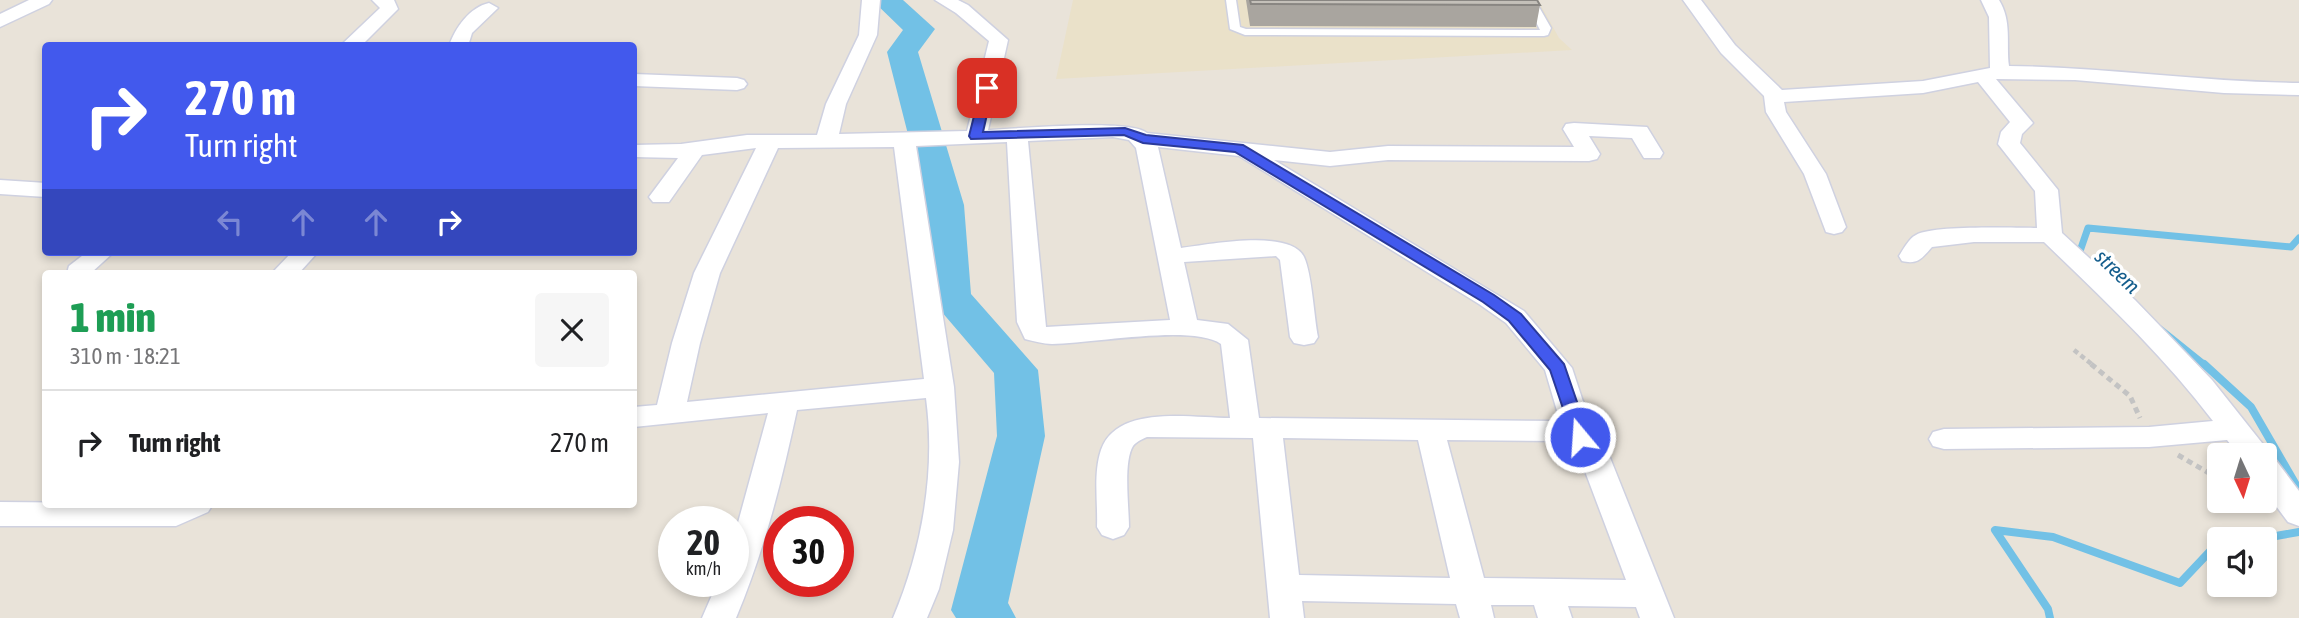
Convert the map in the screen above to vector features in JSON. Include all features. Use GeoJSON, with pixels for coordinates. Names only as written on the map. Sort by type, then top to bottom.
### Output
{"type":"FeatureCollection","features":[{"type":"Feature","properties":{"kind":"street"},"geometry":{"type":"LineString","coordinates":[[0,21],[43,0]]}},
{"type":"Feature","properties":{"kind":"street"},"geometry":{"type":"LineString","coordinates":[[353,42],[389,9],[388,4],[381,0]]}},
{"type":"Feature","properties":{"kind":"street"},"geometry":{"type":"LineString","coordinates":[[826,141],[836,104],[868,34],[871,0]]}},
{"type":"Feature","properties":{"kind":"street"},"geometry":{"type":"LineString","coordinates":[[944,0],[962,9],[999,40],[976,136]]}},
{"type":"Feature","properties":{"kind":"street"},"geometry":{"type":"LineString","coordinates":[[1692,0],[1728,49],[1751,74],[1777,96]]}},
{"type":"Feature","properties":{"kind":"street"},"geometry":{"type":"LineString","coordinates":[[1990,0],[2001,23],[1991,74]]}},
{"type":"Feature","properties":{"kind":"street"},"geometry":{"type":"LineString","coordinates":[[459,42],[463,32],[489,8]]}},
{"type":"Feature","properties":{"kind":"street"},"geometry":{"type":"LineString","coordinates":[[1834,227],[1815,174],[1772,104],[1773,98],[1777,96],[1939,85],[1991,74],[2078,73],[2219,88],[2299,89]]}},
{"type":"Feature","properties":{"kind":"street"},"geometry":{"type":"LineString","coordinates":[[1991,74],[2022,122],[2012,132],[2010,144],[2046,190],[2050,235],[2126,306],[2202,387],[2246,443]]}},
{"type":"Feature","properties":{"kind":"street"},"geometry":{"type":"LineString","coordinates":[[637,80],[737,84]]}},
{"type":"Feature","properties":{"kind":"street"},"geometry":{"type":"LineString","coordinates":[[637,151],[695,149],[734,142],[1125,131],[1143,139],[1330,159],[1388,153],[1589,154],[1574,129],[1639,132],[1652,153]]}},
{"type":"Feature","properties":{"kind":"street"},"geometry":{"type":"LineString","coordinates":[[1017,135],[1030,321],[1035,333],[1050,336],[1185,327],[1219,330],[1234,340],[1257,427],[1286,603],[1653,606],[1590,445],[1580,437],[1562,431],[1430,430],[1257,427],[1164,426],[1144,428],[1130,432],[1119,443],[1115,459],[1113,527]]}},
{"type":"Feature","properties":{"kind":"street"},"geometry":{"type":"LineString","coordinates":[[908,139],[943,414],[943,488],[930,563],[910,618]]}},
{"type":"Feature","properties":{"kind":"street"},"geometry":{"type":"LineString","coordinates":[[1143,139],[1147,146],[1185,327]]}},
{"type":"Feature","properties":{"kind":"street"},"geometry":{"type":"LineString","coordinates":[[670,414],[686,343],[707,273],[771,141]]}},
{"type":"Feature","properties":{"kind":"street"},"geometry":{"type":"LineString","coordinates":[[1238,148],[1488,298],[1515,317],[1558,368],[1580,437]]}},
{"type":"Feature","properties":{"kind":"street"},"geometry":{"type":"LineString","coordinates":[[661,197],[695,149]]}},
{"type":"Feature","properties":{"kind":"street"},"geometry":{"type":"LineString","coordinates":[[0,187],[42,190]]}},
{"type":"Feature","properties":{"kind":"street"},"geometry":{"type":"LineString","coordinates":[[1911,256],[1924,240],[1974,235],[2050,235]]}},
{"type":"Feature","properties":{"kind":"street"},"geometry":{"type":"LineString","coordinates":[[1170,256],[1268,247],[1284,250],[1292,258],[1304,337]]}},
{"type":"Feature","properties":{"kind":"street"},"geometry":{"type":"LineString","coordinates":[[79,270],[97,256]]}},
{"type":"Feature","properties":{"kind":"street"},"geometry":{"type":"LineString","coordinates":[[288,270],[302,256]]}},
{"type":"Feature","properties":{"kind":"street"},"geometry":{"type":"LineString","coordinates":[[637,417],[940,387]]}},
{"type":"Feature","properties":{"kind":"street"},"geometry":{"type":"LineString","coordinates":[[719,618],[743,561],[759,511],[785,402]]}},
{"type":"Feature","properties":{"kind":"street"},"geometry":{"type":"LineString","coordinates":[[1944,439],[2149,438],[2235,429]]}},
{"type":"Feature","properties":{"kind":"street"},"geometry":{"type":"LineString","coordinates":[[1430,430],[1474,604]]}},
{"type":"Feature","properties":{"kind":"street"},"geometry":{"type":"LineString","coordinates":[[2277,484],[2299,514]]}},
{"type":"Feature","properties":{"kind":"street"},"geometry":{"type":"LineString","coordinates":[[0,514],[176,514],[189,508]]}},
{"type":"Feature","properties":{"kind":"lane"},"geometry":{"type":"LineString","coordinates":[[1231,0],[1235,29],[1245,32],[1544,33],[1546,28],[1530,0]]}},
{"type":"Feature","properties":{"kind":"shaded area"},"geometry":{"type":"Polygon","coordinates":[[[1073,0],[1538,0],[1559,38],[1572,50],[1056,79],[1073,0]]]}},
{"type":"Feature","properties":{"kind":"building"},"geometry":{"type":"Polygon","coordinates":[[[1250,0],[1537,0],[1540,5],[1251,4],[1250,0]]]}},
{"type":"Feature","properties":{"kind":"waterway"},"geometry":{"type":"LineString","coordinates":[[886,0],[920,29],[902,52],[945,205],[950,297],[1016,370],[1021,436],[979,610],[988,618]]}},
{"type":"Feature","properties":{"kind":"waterway","name":"streem"},"geometry":{"type":"LineString","coordinates":[[2078,257],[2088,228],[2291,247],[2299,238]]}},
{"type":"Feature","properties":{"kind":"waterway","name":"streem"},"geometry":{"type":"LineString","coordinates":[[2160,329],[2206,366]]}},
{"type":"Feature","properties":{"kind":"waterway","name":"streem"},"geometry":{"type":"LineString","coordinates":[[2204,364],[2251,407],[2299,490]]}},
{"type":"Feature","properties":{"kind":"waterway","name":"streem"},"geometry":{"type":"LineString","coordinates":[[2050,618],[2048,609],[1995,530],[2053,537],[2180,583],[2207,554]]}},
{"type":"Feature","properties":{"kind":"waterway","name":"streem"},"geometry":{"type":"LineString","coordinates":[[2277,536],[2299,532]]}},
{"type":"Feature","properties":{"kind":"route"},"geometry":{"type":"LineString","coordinates":[[987,88],[976,136],[1125,131],[1143,139],[1238,148],[1488,298],[1515,317],[1558,368],[1580,437]]}}]}
